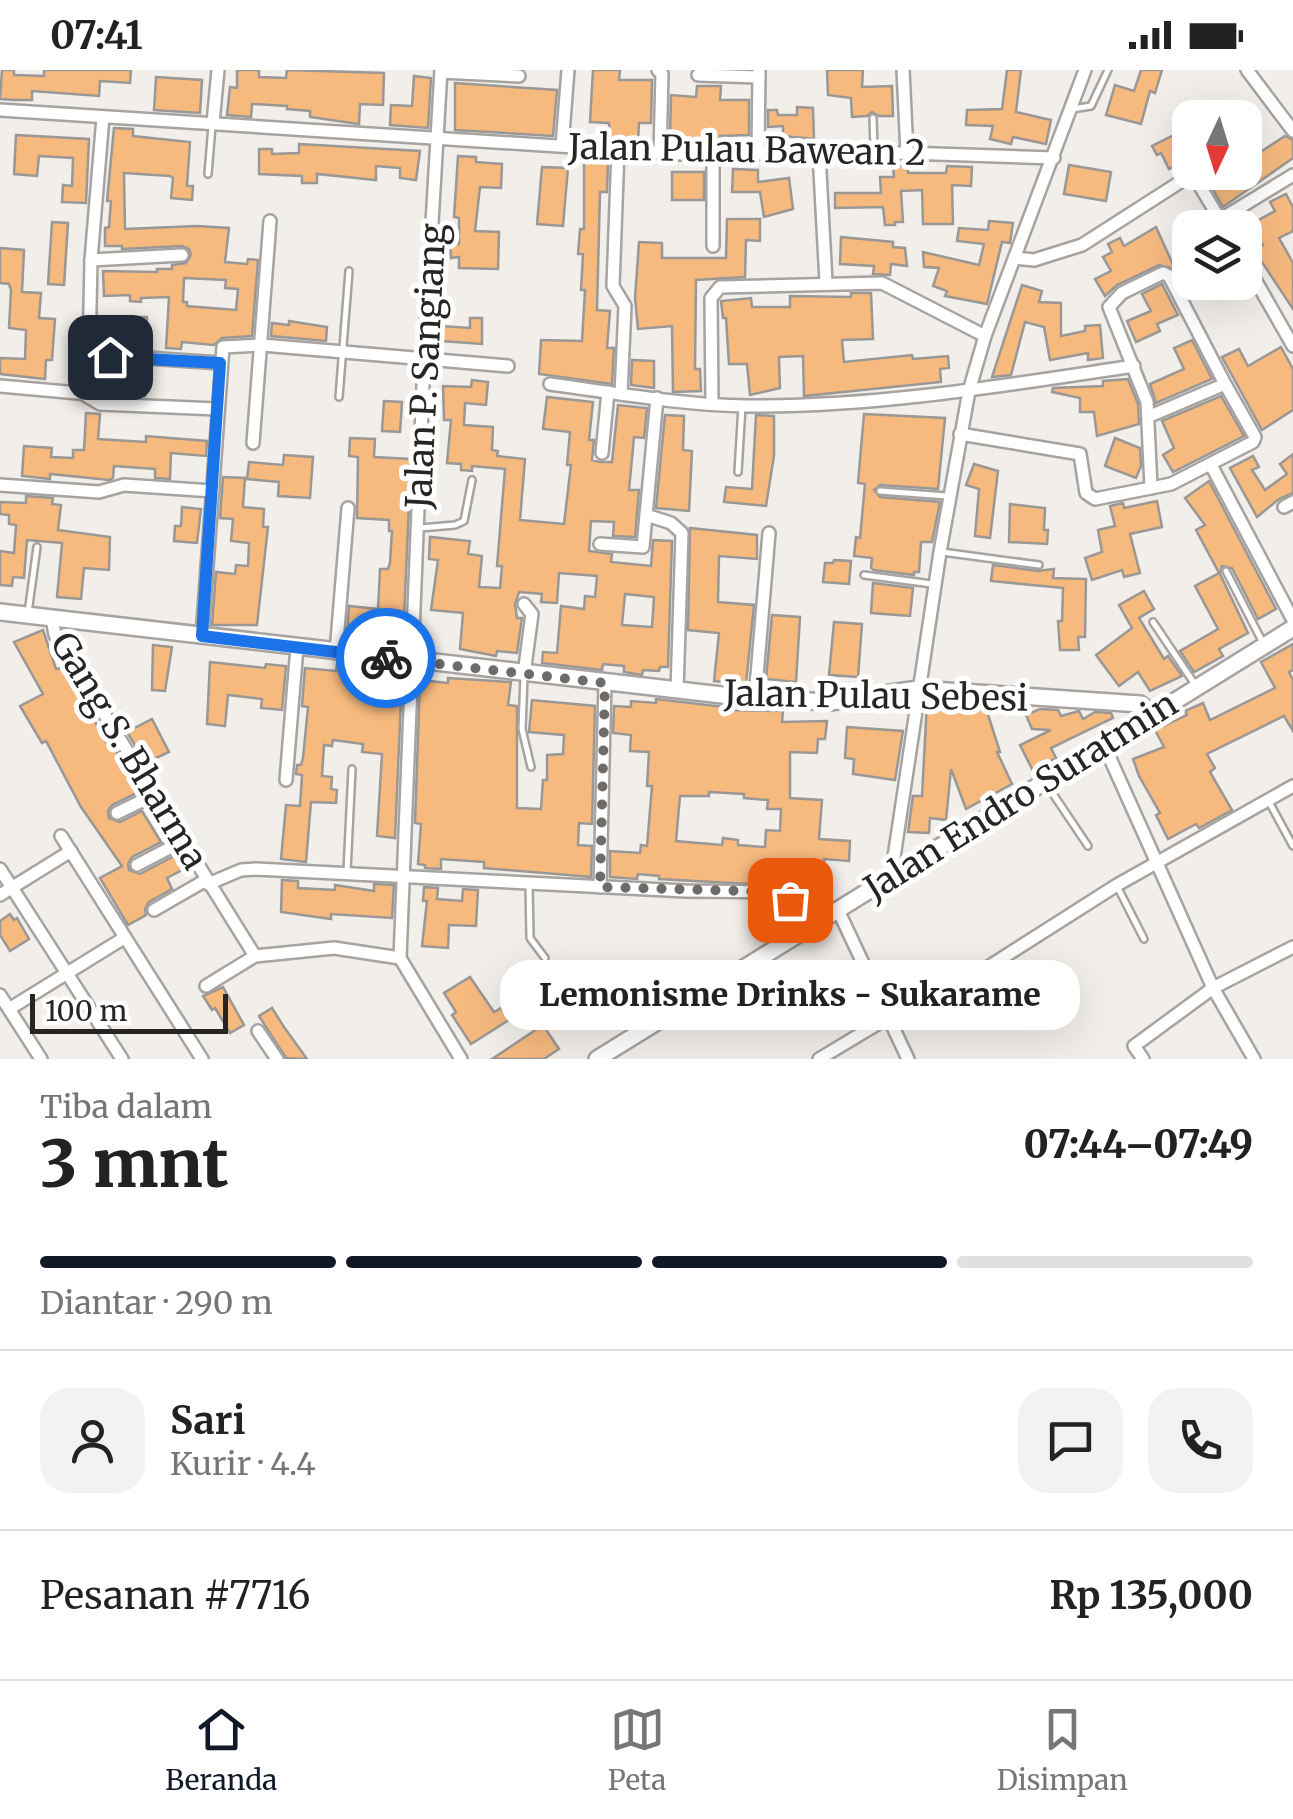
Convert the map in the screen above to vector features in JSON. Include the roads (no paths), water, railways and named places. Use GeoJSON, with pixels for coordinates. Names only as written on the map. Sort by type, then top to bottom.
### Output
{"type":"FeatureCollection","features":[{"type":"Feature","properties":{"kind":"street"},"geometry":{"type":"LineString","coordinates":[[213,123],[218,70]]}},
{"type":"Feature","properties":{"kind":"street"},"geometry":{"type":"LineString","coordinates":[[562,146],[568,70]]}},
{"type":"Feature","properties":{"kind":"street"},"geometry":{"type":"LineString","coordinates":[[658,70],[662,74],[660,152]]}},
{"type":"Feature","properties":{"kind":"street"},"geometry":{"type":"LineString","coordinates":[[902,70],[908,153]]}},
{"type":"Feature","properties":{"kind":"street"},"geometry":{"type":"LineString","coordinates":[[891,877],[940,552],[969,392],[985,336],[1085,70]]}},
{"type":"Feature","properties":{"kind":"street"},"geometry":{"type":"LineString","coordinates":[[1247,70],[1293,131]]}},
{"type":"Feature","properties":{"kind":"street"},"geometry":{"type":"LineString","coordinates":[[442,71],[519,76]]}},
{"type":"Feature","properties":{"kind":"street","name":"Jalan P. Sangiang"},"geometry":{"type":"LineString","coordinates":[[400,958],[424,359],[442,71]]}},
{"type":"Feature","properties":{"kind":"street"},"geometry":{"type":"LineString","coordinates":[[698,74],[759,73],[758,153]]}},
{"type":"Feature","properties":{"kind":"street","name":"Jalan Pulau Bawean 2"},"geometry":{"type":"LineString","coordinates":[[0,110],[660,152],[1054,158]]}},
{"type":"Feature","properties":{"kind":"street"},"geometry":{"type":"LineString","coordinates":[[80,392],[83,360],[89,354],[102,117]]}},
{"type":"Feature","properties":{"kind":"street"},"geometry":{"type":"LineString","coordinates":[[602,452],[615,393],[626,306],[613,286],[618,150]]}},
{"type":"Feature","properties":{"kind":"street"},"geometry":{"type":"LineString","coordinates":[[819,153],[826,282]]}},
{"type":"Feature","properties":{"kind":"street"},"geometry":{"type":"LineString","coordinates":[[712,246],[713,154]]}},
{"type":"Feature","properties":{"kind":"street"},"geometry":{"type":"LineString","coordinates":[[1243,210],[1293,175]]}},
{"type":"Feature","properties":{"kind":"street"},"geometry":{"type":"LineString","coordinates":[[1016,258],[1034,260],[1082,245],[1188,177],[1197,180],[1215,210]]}},
{"type":"Feature","properties":{"kind":"street"},"geometry":{"type":"LineString","coordinates":[[254,444],[270,221]]}},
{"type":"Feature","properties":{"kind":"street"},"geometry":{"type":"LineString","coordinates":[[92,260],[182,255]]}},
{"type":"Feature","properties":{"kind":"street"},"geometry":{"type":"LineString","coordinates":[[960,434],[1080,454],[1086,493],[1091,499],[1151,488],[1211,466],[1254,439],[1169,276],[1163,273],[1122,293],[1109,306],[1150,416],[1151,488]]}},
{"type":"Feature","properties":{"kind":"street"},"geometry":{"type":"LineString","coordinates":[[712,403],[715,290],[882,282],[985,336]]}},
{"type":"Feature","properties":{"kind":"street"},"geometry":{"type":"LineString","coordinates":[[1262,292],[1293,346]]}},
{"type":"Feature","properties":{"kind":"street"},"geometry":{"type":"LineString","coordinates":[[202,636],[223,347],[262,345],[508,366]]}},
{"type":"Feature","properties":{"kind":"street"},"geometry":{"type":"LineString","coordinates":[[89,354],[220,363]]}},
{"type":"Feature","properties":{"kind":"street"},"geometry":{"type":"LineString","coordinates":[[550,384],[742,406],[842,404],[969,392],[1134,366]]}},
{"type":"Feature","properties":{"kind":"street"},"geometry":{"type":"LineString","coordinates":[[1150,416],[1225,384]]}},
{"type":"Feature","properties":{"kind":"street"},"geometry":{"type":"LineString","coordinates":[[0,386],[80,392],[100,404],[217,410]]}},
{"type":"Feature","properties":{"kind":"street"},"geometry":{"type":"LineString","coordinates":[[600,544],[643,547],[657,398]]}},
{"type":"Feature","properties":{"kind":"street"},"geometry":{"type":"LineString","coordinates":[[1211,466],[1293,620]]}},
{"type":"Feature","properties":{"kind":"street"},"geometry":{"type":"LineString","coordinates":[[0,485],[98,492],[118,485],[213,490]]}},
{"type":"Feature","properties":{"kind":"street"},"geometry":{"type":"LineString","coordinates":[[336,653],[348,508]]}},
{"type":"Feature","properties":{"kind":"street"},"geometry":{"type":"LineString","coordinates":[[646,515],[671,523],[682,533],[677,690]]}},
{"type":"Feature","properties":{"kind":"street"},"geometry":{"type":"LineString","coordinates":[[755,699],[769,533]]}},
{"type":"Feature","properties":{"kind":"street"},"geometry":{"type":"LineString","coordinates":[[524,604],[532,614],[524,674]]}},
{"type":"Feature","properties":{"kind":"street","name":"Jalan Pulau Sebesi"},"geometry":{"type":"LineString","coordinates":[[0,612],[755,699],[830,702],[918,689],[1140,704],[1154,714]]}},
{"type":"Feature","properties":{"kind":"street","name":"Gang S. Bharma"},"geometry":{"type":"LineString","coordinates":[[52,618],[55,634],[152,796],[255,956]]}},
{"type":"Feature","properties":{"kind":"street","name":"Jalan Endro Suratmin"},"geometry":{"type":"LineString","coordinates":[[596,1059],[1293,628]]}},
{"type":"Feature","properties":{"kind":"street"},"geometry":{"type":"LineString","coordinates":[[286,780],[297,647]]}},
{"type":"Feature","properties":{"kind":"street"},"geometry":{"type":"LineString","coordinates":[[600,887],[605,683]]}},
{"type":"Feature","properties":{"kind":"street"},"geometry":{"type":"LineString","coordinates":[[1104,745],[1213,988],[1254,1059]]}},
{"type":"Feature","properties":{"kind":"street"},"geometry":{"type":"LineString","coordinates":[[818,1059],[892,1022],[1154,863],[1293,786]]}},
{"type":"Feature","properties":{"kind":"street"},"geometry":{"type":"LineString","coordinates":[[116,812],[152,796]]}},
{"type":"Feature","properties":{"kind":"street"},"geometry":{"type":"LineString","coordinates":[[61,836],[196,1057]]}},
{"type":"Feature","properties":{"kind":"street"},"geometry":{"type":"LineString","coordinates":[[138,865],[182,842]]}},
{"type":"Feature","properties":{"kind":"street"},"geometry":{"type":"LineString","coordinates":[[0,895],[71,851]]}},
{"type":"Feature","properties":{"kind":"street"},"geometry":{"type":"LineString","coordinates":[[0,868],[122,1059]]}},
{"type":"Feature","properties":{"kind":"street"},"geometry":{"type":"LineString","coordinates":[[154,910],[207,882],[249,869],[782,893],[788,896],[803,931]]}},
{"type":"Feature","properties":{"kind":"street"},"geometry":{"type":"LineString","coordinates":[[838,910],[908,1059]]}},
{"type":"Feature","properties":{"kind":"street"},"geometry":{"type":"LineString","coordinates":[[10,1010],[124,938]]}},
{"type":"Feature","properties":{"kind":"street"},"geometry":{"type":"LineString","coordinates":[[1143,1059],[1134,1046],[1213,988],[1293,947]]}},
{"type":"Feature","properties":{"kind":"street"},"geometry":{"type":"LineString","coordinates":[[206,986],[255,956],[334,948],[400,958],[461,1059]]}},
{"type":"Feature","properties":{"kind":"street"},"geometry":{"type":"LineString","coordinates":[[0,995],[41,1059]]}},
{"type":"Feature","properties":{"kind":"street"},"geometry":{"type":"LineString","coordinates":[[258,1031],[276,1059]]}},
{"type":"Feature","properties":{"kind":"lane"},"geometry":{"type":"LineString","coordinates":[[1072,109],[1091,106],[1108,70]]}},
{"type":"Feature","properties":{"kind":"lane"},"geometry":{"type":"LineString","coordinates":[[872,118],[874,153]]}},
{"type":"Feature","properties":{"kind":"lane"},"geometry":{"type":"LineString","coordinates":[[208,174],[213,123]]}},
{"type":"Feature","properties":{"kind":"lane"},"geometry":{"type":"LineString","coordinates":[[339,396],[349,270]]}},
{"type":"Feature","properties":{"kind":"lane"},"geometry":{"type":"LineString","coordinates":[[738,472],[742,406]]}},
{"type":"Feature","properties":{"kind":"lane"},"geometry":{"type":"LineString","coordinates":[[418,528],[464,521],[472,480]]}},
{"type":"Feature","properties":{"kind":"lane"},"geometry":{"type":"LineString","coordinates":[[880,491],[950,496]]}},
{"type":"Feature","properties":{"kind":"lane"},"geometry":{"type":"LineString","coordinates":[[28,615],[37,547]]}},
{"type":"Feature","properties":{"kind":"lane"},"geometry":{"type":"LineString","coordinates":[[940,552],[1038,565]]}},
{"type":"Feature","properties":{"kind":"lane"},"geometry":{"type":"LineString","coordinates":[[1226,570],[1264,646]]}},
{"type":"Feature","properties":{"kind":"lane"},"geometry":{"type":"LineString","coordinates":[[864,576],[935,584]]}},
{"type":"Feature","properties":{"kind":"lane"},"geometry":{"type":"LineString","coordinates":[[1153,622],[1197,687]]}},
{"type":"Feature","properties":{"kind":"lane"},"geometry":{"type":"LineString","coordinates":[[524,674],[522,728],[530,767]]}},
{"type":"Feature","properties":{"kind":"lane"},"geometry":{"type":"LineString","coordinates":[[347,876],[352,769]]}},
{"type":"Feature","properties":{"kind":"lane"},"geometry":{"type":"LineString","coordinates":[[1044,782],[1088,846]]}},
{"type":"Feature","properties":{"kind":"lane"},"geometry":{"type":"LineString","coordinates":[[1268,800],[1293,846]]}},
{"type":"Feature","properties":{"kind":"lane"},"geometry":{"type":"LineString","coordinates":[[529,884],[530,938],[545,958]]}},
{"type":"Feature","properties":{"kind":"lane"},"geometry":{"type":"LineString","coordinates":[[1117,885],[1144,938]]}},
{"type":"Feature","properties":{"kind":"place","name":"Lemonisme Drinks - Sukarame"},"geometry":{"type":"Point","coordinates":[790,900]}}]}
